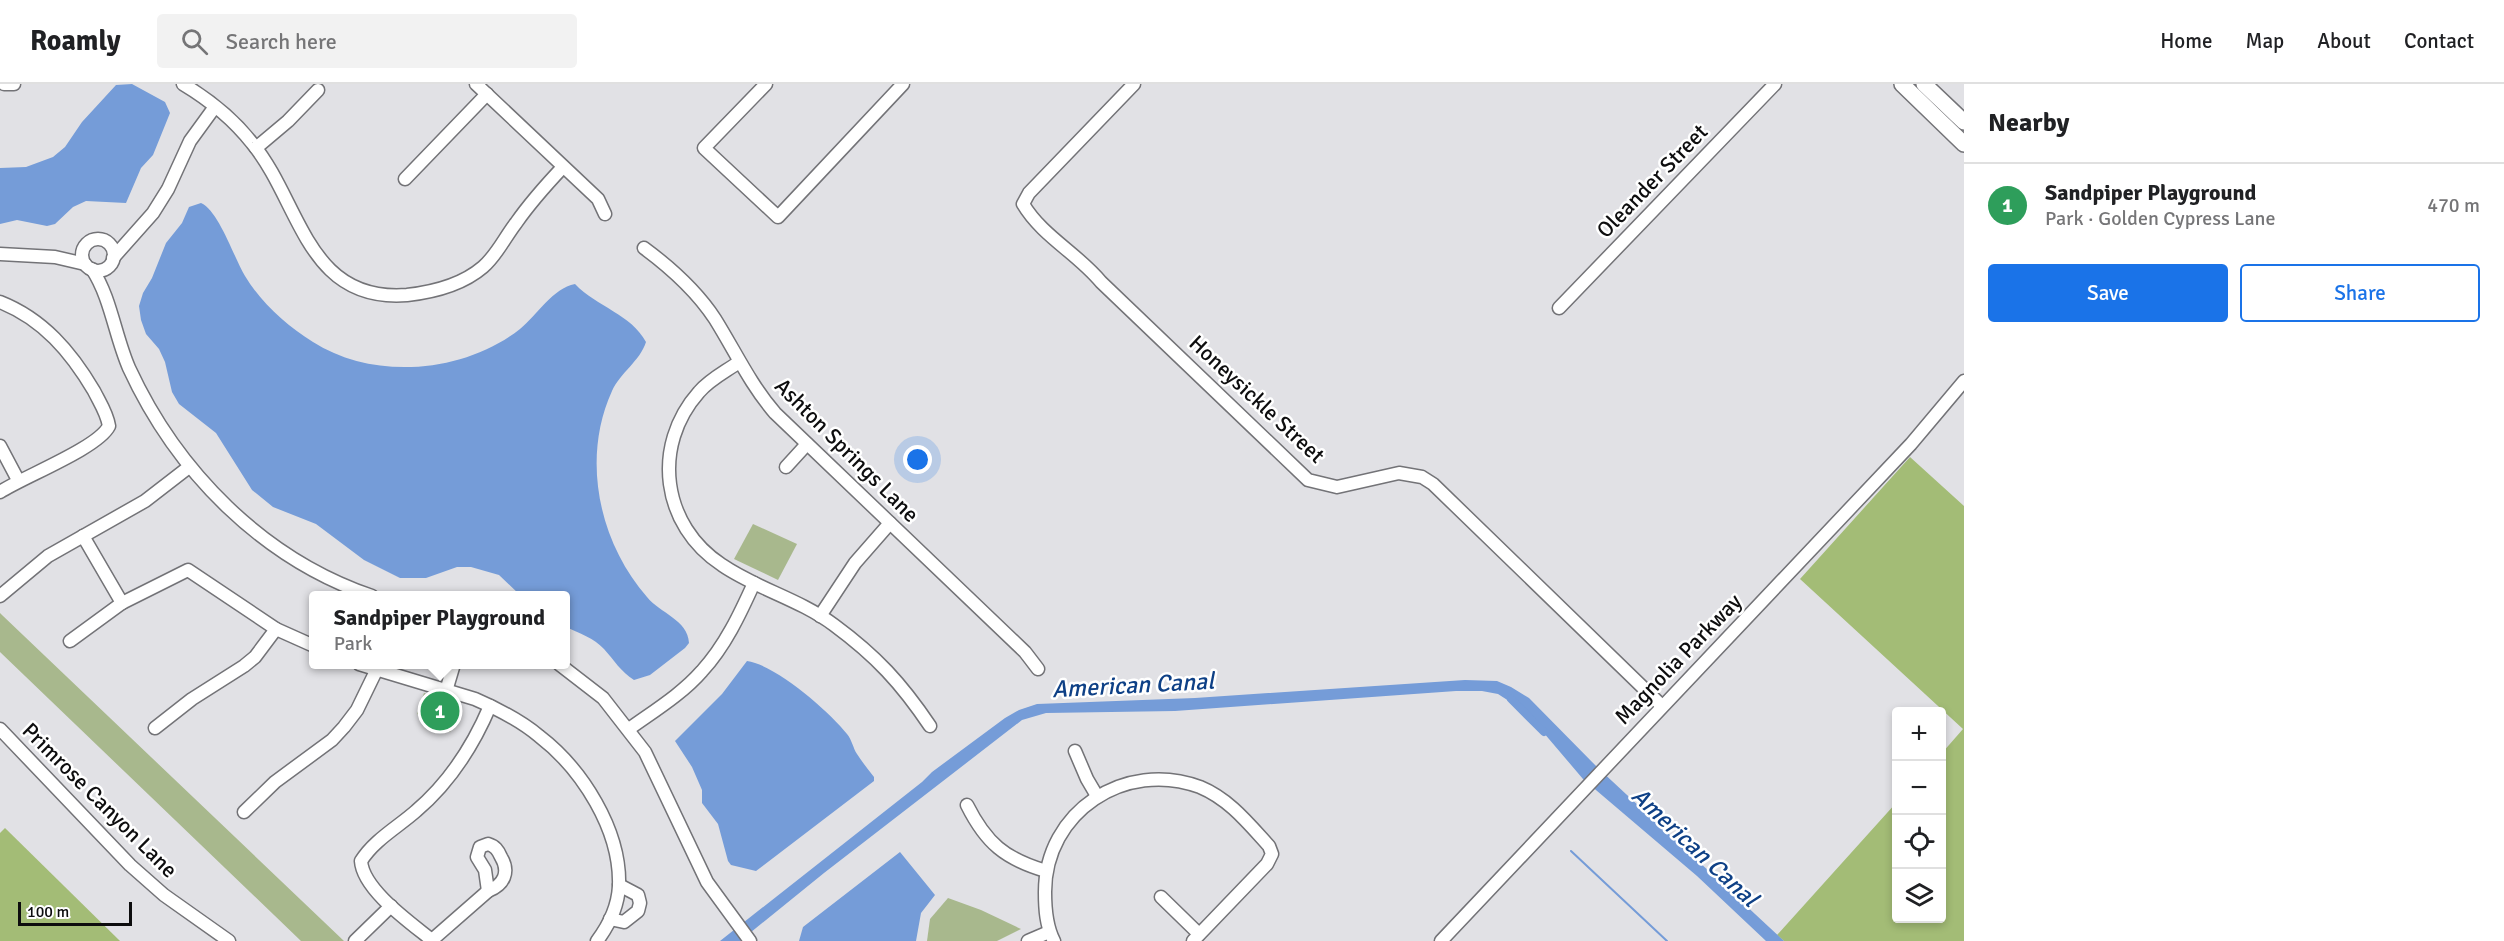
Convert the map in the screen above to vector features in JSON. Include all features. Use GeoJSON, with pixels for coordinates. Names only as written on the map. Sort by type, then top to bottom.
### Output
{"type":"FeatureCollection","features":[{"type":"Feature","properties":{"kind":"main road"},"geometry":{"type":"LineString","coordinates":[[1902,84],[1964,144]]}},
{"type":"Feature","properties":{"kind":"main road"},"geometry":{"type":"LineString","coordinates":[[1924,84],[1964,122]]}},
{"type":"Feature","properties":{"kind":"street"},"geometry":{"type":"LineString","coordinates":[[4,84],[14,84]]}},
{"type":"Feature","properties":{"kind":"street"},"geometry":{"type":"LineString","coordinates":[[183,84],[233,123],[256,148],[270,168],[307,243],[325,265],[347,281],[371,292],[400,295],[429,293],[450,286],[483,267],[531,202],[563,167]]}},
{"type":"Feature","properties":{"kind":"street"},"geometry":{"type":"LineString","coordinates":[[476,84],[598,199],[605,214]]}},
{"type":"Feature","properties":{"kind":"street"},"geometry":{"type":"LineString","coordinates":[[766,84],[704,148],[778,217],[903,84]]}},
{"type":"Feature","properties":{"kind":"street","name":"Honeysickle Street"},"geometry":{"type":"LineString","coordinates":[[1134,84],[1029,194],[1023,204],[1032,219],[1088,267],[1308,480],[1337,487],[1399,473],[1422,477],[1433,484],[1662,705]]}},
{"type":"Feature","properties":{"kind":"street","name":"Oleander Street"},"geometry":{"type":"LineString","coordinates":[[1559,308],[1775,84]]}},
{"type":"Feature","properties":{"kind":"street"},"geometry":{"type":"LineString","coordinates":[[256,148],[288,121],[318,90]]}},
{"type":"Feature","properties":{"kind":"street"},"geometry":{"type":"LineString","coordinates":[[405,179],[487,94]]}},
{"type":"Feature","properties":{"kind":"street"},"geometry":{"type":"LineString","coordinates":[[0,254],[55,257],[100,270],[111,262],[162,199],[190,141],[214,108]]}},
{"type":"Feature","properties":{"kind":"street"},"geometry":{"type":"LineString","coordinates":[[55,257],[84,247],[91,240],[117,240],[137,231]]}},
{"type":"Feature","properties":{"kind":"street"},"geometry":{"type":"LineString","coordinates":[[106,241],[112,248],[106,300]]}},
{"type":"Feature","properties":{"kind":"street"},"geometry":{"type":"LineString","coordinates":[[84,247],[82,256],[106,300],[121,348],[135,380],[157,420],[189,467],[221,501],[260,536],[340,585],[357,591]]}},
{"type":"Feature","properties":{"kind":"street","name":"Ashton Springs Lane"},"geometry":{"type":"LineString","coordinates":[[644,248],[675,273],[698,296],[715,319],[757,393],[807,444],[1025,652],[1038,669]]}},
{"type":"Feature","properties":{"kind":"street"},"geometry":{"type":"LineString","coordinates":[[0,302],[27,316],[51,333],[64,347],[92,388],[107,416],[109,426],[98,439],[18,480],[0,492]]}},
{"type":"Feature","properties":{"kind":"street"},"geometry":{"type":"LineString","coordinates":[[739,362],[699,392],[685,410],[674,432],[670,453],[669,483],[674,507],[690,534],[705,553],[754,583],[790,598],[820,616],[881,662],[906,691],[930,726]]}},
{"type":"Feature","properties":{"kind":"street","name":"Magnolia Parkway"},"geometry":{"type":"LineString","coordinates":[[1441,941],[1945,406],[1964,381]]}},
{"type":"Feature","properties":{"kind":"street","name":"Magnolia Parkway"},"geometry":{"type":"LineString","coordinates":[[1945,406],[1964,390]]}},
{"type":"Feature","properties":{"kind":"street"},"geometry":{"type":"LineString","coordinates":[[786,467],[807,444]]}},
{"type":"Feature","properties":{"kind":"street"},"geometry":{"type":"LineString","coordinates":[[0,446],[18,480]]}},
{"type":"Feature","properties":{"kind":"street"},"geometry":{"type":"LineString","coordinates":[[0,596],[43,559],[145,501],[189,467]]}},
{"type":"Feature","properties":{"kind":"street"},"geometry":{"type":"LineString","coordinates":[[820,616],[855,563],[890,524]]}},
{"type":"Feature","properties":{"kind":"street"},"geometry":{"type":"LineString","coordinates":[[82,536],[122,603]]}},
{"type":"Feature","properties":{"kind":"street"},"geometry":{"type":"LineString","coordinates":[[70,641],[122,603],[188,570],[276,629],[309,644]]}},
{"type":"Feature","properties":{"kind":"street"},"geometry":{"type":"LineString","coordinates":[[629,729],[683,690],[701,673],[729,634],[754,583]]}},
{"type":"Feature","properties":{"kind":"street"},"geometry":{"type":"LineString","coordinates":[[155,728],[192,699],[255,657],[276,629]]}},
{"type":"Feature","properties":{"kind":"street"},"geometry":{"type":"LineString","coordinates":[[371,669],[490,706],[540,736],[571,767],[599,812],[614,847],[619,885],[610,919],[597,941]]}},
{"type":"Feature","properties":{"kind":"street"},"geometry":{"type":"LineString","coordinates":[[446,691],[453,669]]}},
{"type":"Feature","properties":{"kind":"street"},"geometry":{"type":"LineString","coordinates":[[566,669],[603,698],[645,752],[706,882],[749,940]]}},
{"type":"Feature","properties":{"kind":"street"},"geometry":{"type":"LineString","coordinates":[[244,812],[275,782],[332,740],[357,710],[376,671]]}},
{"type":"Feature","properties":{"kind":"street"},"geometry":{"type":"LineString","coordinates":[[488,891],[432,941],[391,906],[365,877],[361,861],[373,846],[416,811],[442,784],[468,750],[490,706]]}},
{"type":"Feature","properties":{"kind":"street","name":"Primrose Canyon Lane"},"geometry":{"type":"LineString","coordinates":[[0,729],[130,865],[164,895],[229,941]]}},
{"type":"Feature","properties":{"kind":"street"},"geometry":{"type":"LineString","coordinates":[[1076,751],[1087,779],[1097,796]]}},
{"type":"Feature","properties":{"kind":"street"},"geometry":{"type":"LineString","coordinates":[[1028,941],[1052,937],[1045,909],[1046,871],[1055,844],[1069,822],[1097,796],[1119,786],[1142,780],[1163,779],[1199,787],[1229,804],[1269,846],[1272,854],[1267,864],[1196,938],[1161,897]]}},
{"type":"Feature","properties":{"kind":"street"},"geometry":{"type":"LineString","coordinates":[[967,805],[978,826],[994,845],[1022,864],[1046,871]]}},
{"type":"Feature","properties":{"kind":"street"},"geometry":{"type":"LineString","coordinates":[[610,919],[624,922],[638,911],[640,903],[638,895],[619,885]]}},
{"type":"Feature","properties":{"kind":"street"},"geometry":{"type":"LineString","coordinates":[[355,941],[391,906]]}},
{"type":"Feature","properties":{"kind":"green space"},"geometry":{"type":"Polygon","coordinates":[[[1910,457],[1964,506],[1964,941],[1784,941],[1777,935],[1892,807],[1892,923],[1946,923],[1946,748],[1963,729],[1946,713],[1946,707],[1939,707],[1800,579],[1910,457]]]}},
{"type":"Feature","properties":{"kind":"green space"},"geometry":{"type":"Polygon","coordinates":[[[753,524],[797,544],[778,580],[734,559],[753,524]]]}},
{"type":"Feature","properties":{"kind":"green space"},"geometry":{"type":"Polygon","coordinates":[[[0,613],[344,941],[301,941],[0,652],[0,613]]]}},
{"type":"Feature","properties":{"kind":"green space"},"geometry":{"type":"Polygon","coordinates":[[[424,693],[462,709],[450,732],[417,714],[424,693]]]}},
{"type":"Feature","properties":{"kind":"green space"},"geometry":{"type":"Polygon","coordinates":[[[5,828],[120,941],[0,941],[0,833],[5,828]]]}},
{"type":"Feature","properties":{"kind":"green space"},"geometry":{"type":"Polygon","coordinates":[[[948,898],[981,910],[1021,929],[997,941],[927,941],[930,919],[948,898]]]}},
{"type":"Feature","properties":{"kind":"water"},"geometry":{"type":"Polygon","coordinates":[[[132,84],[165,102],[170,113],[153,155],[141,168],[126,203],[86,201],[73,207],[55,224],[47,226],[17,220],[0,224],[0,168],[26,167],[53,157],[65,147],[82,122],[116,85],[132,84]]]}},
{"type":"Feature","properties":{"kind":"water"},"geometry":{"type":"Polygon","coordinates":[[[201,203],[214,215],[252,286],[275,313],[313,342],[363,363],[391,367],[418,367],[446,363],[473,355],[498,344],[520,329],[552,296],[575,284],[593,299],[632,324],[646,342],[612,391],[603,417],[598,444],[597,472],[600,499],[607,526],[630,575],[652,603],[684,628],[689,643],[685,648],[650,675],[634,680],[621,670],[600,645],[570,629],[570,591],[516,591],[499,575],[471,567],[457,567],[426,578],[400,578],[364,560],[316,524],[273,507],[252,490],[216,433],[179,404],[172,392],[165,362],[159,349],[146,334],[141,320],[139,306],[143,293],[152,278],[166,243],[182,223],[189,207],[201,203]]]}},
{"type":"Feature","properties":{"kind":"water"},"geometry":{"type":"Polygon","coordinates":[[[747,661],[759,664],[787,680],[828,713],[849,736],[857,754],[874,777],[874,781],[756,871],[731,865],[728,861],[718,824],[702,803],[702,790],[692,767],[675,741],[722,694],[747,661]]]}},
{"type":"Feature","properties":{"kind":"water","name":"American Canal"},"geometry":{"type":"Polygon","coordinates":[[[1465,680],[1497,681],[1529,698],[1598,768],[1784,941],[1766,941],[1697,876],[1583,779],[1526,712],[1498,694],[1482,691],[1456,691],[1175,711],[1046,713],[1022,720],[740,941],[720,941],[932,772],[1019,710],[1037,704],[1195,698],[1465,680]]]}},
{"type":"Feature","properties":{"kind":"water"},"geometry":{"type":"Polygon","coordinates":[[[900,852],[935,895],[921,913],[916,941],[799,941],[803,927],[900,852]]]}},
{"type":"Feature","properties":{"kind":"waterway","name":"American Canal"},"geometry":{"type":"LineString","coordinates":[[1511,699],[1544,732]]}},
{"type":"Feature","properties":{"kind":"waterway"},"geometry":{"type":"LineString","coordinates":[[1571,851],[1667,941]]}},
{"type":"Feature","properties":{"kind":"place","name":"Sandpiper Playground"},"geometry":{"type":"Point","coordinates":[440,711]}}]}
